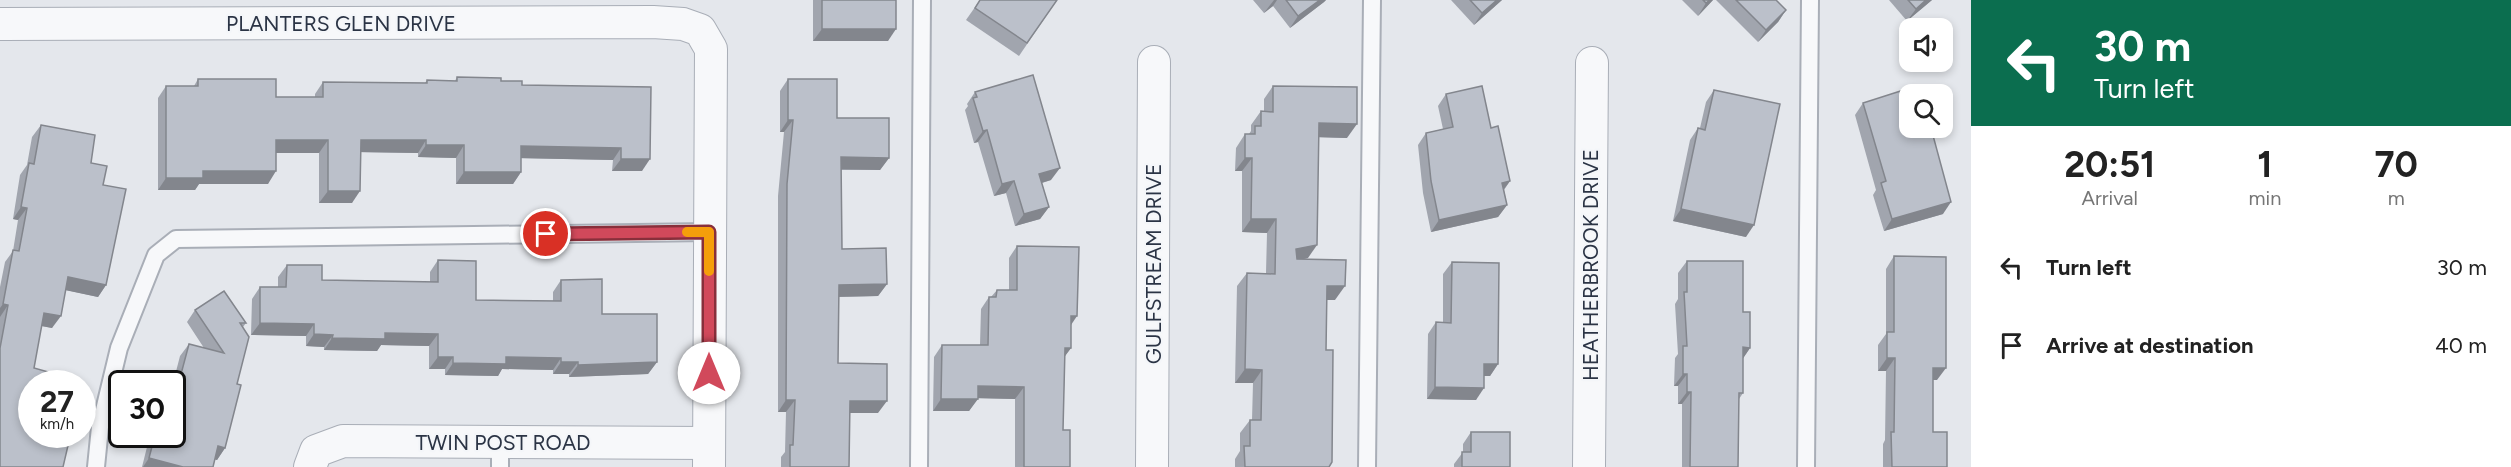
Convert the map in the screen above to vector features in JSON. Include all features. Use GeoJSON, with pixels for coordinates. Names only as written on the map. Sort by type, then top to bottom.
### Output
{"type":"FeatureCollection","features":[{"type":"Feature","properties":{"kind":"street","name":"PLANTERS GLEN DRIVE"},"geometry":{"type":"LineString","coordinates":[[0,24],[683,24],[700,30],[711,49],[709,232]]}},
{"type":"Feature","properties":{"kind":"street","name":"GULFSTREAM DRIVE"},"geometry":{"type":"LineString","coordinates":[[1152,467],[1154,62]]}},
{"type":"Feature","properties":{"kind":"street","name":"HEATHERBROOK DRIVE"},"geometry":{"type":"LineString","coordinates":[[1589,467],[1592,63]]}},
{"type":"Feature","properties":{"kind":"street"},"geometry":{"type":"LineString","coordinates":[[709,232],[709,455]]}},
{"type":"Feature","properties":{"kind":"street","name":"TWIN POST ROAD"},"geometry":{"type":"LineString","coordinates":[[310,467],[316,451],[343,441],[500,454],[709,455]]}},
{"type":"Feature","properties":{"kind":"lane"},"geometry":{"type":"LineString","coordinates":[[919,467],[922,0]]}},
{"type":"Feature","properties":{"kind":"lane"},"geometry":{"type":"LineString","coordinates":[[1367,467],[1372,0]]}},
{"type":"Feature","properties":{"kind":"lane"},"geometry":{"type":"LineString","coordinates":[[1806,467],[1810,0]]}},
{"type":"Feature","properties":{"kind":"lane"},"geometry":{"type":"LineString","coordinates":[[96,467],[100,427],[119,348],[156,255],[176,239],[709,232]]}},
{"type":"Feature","properties":{"kind":"building"},"geometry":{"type":"Polygon","coordinates":[[[822,0],[896,0],[896,29],[822,29],[822,0]]]}},
{"type":"Feature","properties":{"kind":"building"},"geometry":{"type":"Polygon","coordinates":[[[980,0],[1057,0],[1027,43],[975,8],[980,0]]]}},
{"type":"Feature","properties":{"kind":"building"},"geometry":{"type":"Polygon","coordinates":[[[1286,0],[1320,0],[1298,16],[1286,0]]]}},
{"type":"Feature","properties":{"kind":"building"},"geometry":{"type":"Polygon","coordinates":[[[1470,0],[1497,0],[1482,13],[1470,0]]]}},
{"type":"Feature","properties":{"kind":"building"},"geometry":{"type":"Polygon","coordinates":[[[1736,0],[1776,0],[1786,10],[1766,30],[1736,0]]]}},
{"type":"Feature","properties":{"kind":"building"},"geometry":{"type":"Polygon","coordinates":[[[1908,0],[1926,0],[1916,9],[1908,0]]]}},
{"type":"Feature","properties":{"kind":"building"},"geometry":{"type":"Polygon","coordinates":[[[1033,75],[1060,168],[1039,174],[1049,207],[1024,214],[1014,181],[1002,184],[987,130],[983,131],[973,98],[977,97],[975,92],[1033,75]]]}},
{"type":"Feature","properties":{"kind":"building"},"geometry":{"type":"Polygon","coordinates":[[[457,77],[501,78],[501,81],[522,81],[522,85],[651,87],[650,159],[621,159],[621,148],[521,146],[521,172],[464,172],[464,145],[426,145],[426,140],[361,140],[360,191],[328,191],[328,140],[276,140],[276,171],[203,171],[203,178],[166,178],[166,86],[198,86],[198,79],[276,79],[276,97],[323,97],[323,82],[427,83],[427,80],[457,81],[457,77]]]}},
{"type":"Feature","properties":{"kind":"building"},"geometry":{"type":"Polygon","coordinates":[[[788,79],[837,79],[837,118],[889,118],[889,158],[841,157],[842,249],[886,248],[887,284],[839,285],[838,363],[887,364],[887,401],[850,401],[849,467],[790,467],[795,400],[786,400],[787,184],[793,120],[788,120],[788,79]]]}},
{"type":"Feature","properties":{"kind":"building"},"geometry":{"type":"Polygon","coordinates":[[[1273,86],[1357,87],[1357,124],[1319,123],[1317,245],[1296,249],[1297,259],[1346,260],[1345,286],[1327,286],[1326,350],[1333,350],[1332,462],[1329,467],[1245,467],[1244,446],[1250,446],[1250,420],[1261,420],[1262,370],[1245,369],[1247,273],[1275,274],[1276,219],[1251,219],[1252,158],[1245,158],[1245,134],[1255,134],[1255,126],[1261,126],[1261,111],[1273,112],[1273,86]]]}},
{"type":"Feature","properties":{"kind":"building"},"geometry":{"type":"Polygon","coordinates":[[[1482,86],[1491,128],[1498,126],[1510,181],[1502,183],[1507,205],[1439,220],[1431,181],[1426,133],[1453,127],[1446,94],[1482,86]]]}},
{"type":"Feature","properties":{"kind":"building"},"geometry":{"type":"Polygon","coordinates":[[[1714,90],[1780,104],[1754,225],[1681,209],[1698,128],[1705,130],[1714,90]]]}},
{"type":"Feature","properties":{"kind":"building"},"geometry":{"type":"Polygon","coordinates":[[[1899,92],[1899,138],[1934,138],[1951,202],[1892,219],[1881,183],[1886,181],[1863,103],[1899,92]]]}},
{"type":"Feature","properties":{"kind":"building"},"geometry":{"type":"Polygon","coordinates":[[[41,125],[95,135],[91,163],[107,166],[103,185],[126,189],[106,285],[68,277],[61,316],[44,313],[34,368],[41,370],[18,370],[18,448],[67,448],[63,467],[0,467],[0,348],[8,305],[3,304],[13,250],[19,251],[27,208],[21,207],[29,163],[34,164],[41,125]]]}},
{"type":"Feature","properties":{"kind":"building"},"geometry":{"type":"Polygon","coordinates":[[[1017,246],[1079,247],[1077,316],[1071,316],[1071,348],[1065,348],[1063,430],[1070,430],[1070,467],[1024,467],[1024,387],[978,386],[978,399],[941,399],[942,345],[988,345],[989,297],[996,297],[997,290],[1017,290],[1017,246]]]}},
{"type":"Feature","properties":{"kind":"building"},"geometry":{"type":"Polygon","coordinates":[[[1894,256],[1946,257],[1946,368],[1933,368],[1933,432],[1947,432],[1947,467],[1892,467],[1891,432],[1894,432],[1895,358],[1887,358],[1887,332],[1894,332],[1894,256]]]}},
{"type":"Feature","properties":{"kind":"building"},"geometry":{"type":"Polygon","coordinates":[[[438,260],[476,261],[476,300],[561,301],[561,280],[602,279],[602,314],[657,314],[657,362],[578,365],[578,362],[561,362],[561,358],[506,357],[506,364],[453,363],[453,357],[438,357],[438,334],[385,333],[385,339],[332,338],[333,335],[314,334],[314,324],[260,323],[260,287],[286,287],[287,265],[322,265],[322,280],[438,282],[438,260]]]}},
{"type":"Feature","properties":{"kind":"building"},"geometry":{"type":"Polygon","coordinates":[[[1687,261],[1743,261],[1743,312],[1750,312],[1750,348],[1743,347],[1743,393],[1739,393],[1738,467],[1690,467],[1691,392],[1687,392],[1687,374],[1683,374],[1683,346],[1687,346],[1684,292],[1687,292],[1687,261]]]}},
{"type":"Feature","properties":{"kind":"building"},"geometry":{"type":"Polygon","coordinates":[[[1452,262],[1499,263],[1498,364],[1484,364],[1484,388],[1435,387],[1436,322],[1451,323],[1452,262]]]}},
{"type":"Feature","properties":{"kind":"building"},"geometry":{"type":"Polygon","coordinates":[[[224,291],[246,323],[240,323],[249,337],[237,384],[241,385],[225,448],[218,446],[213,467],[183,467],[149,458],[152,448],[186,448],[186,370],[182,370],[189,344],[224,353],[195,310],[224,291]]]}},
{"type":"Feature","properties":{"kind":"building"},"geometry":{"type":"Polygon","coordinates":[[[1471,432],[1510,432],[1510,467],[1462,467],[1462,452],[1471,452],[1471,432]]]}},
{"type":"Feature","properties":{"kind":"slow traffic"},"geometry":{"type":"LineString","coordinates":[[687,232],[709,232],[709,271]]}},
{"type":"Feature","properties":{"kind":"route"},"geometry":{"type":"LineString","coordinates":[[546,234],[709,232],[709,373]]}}]}
